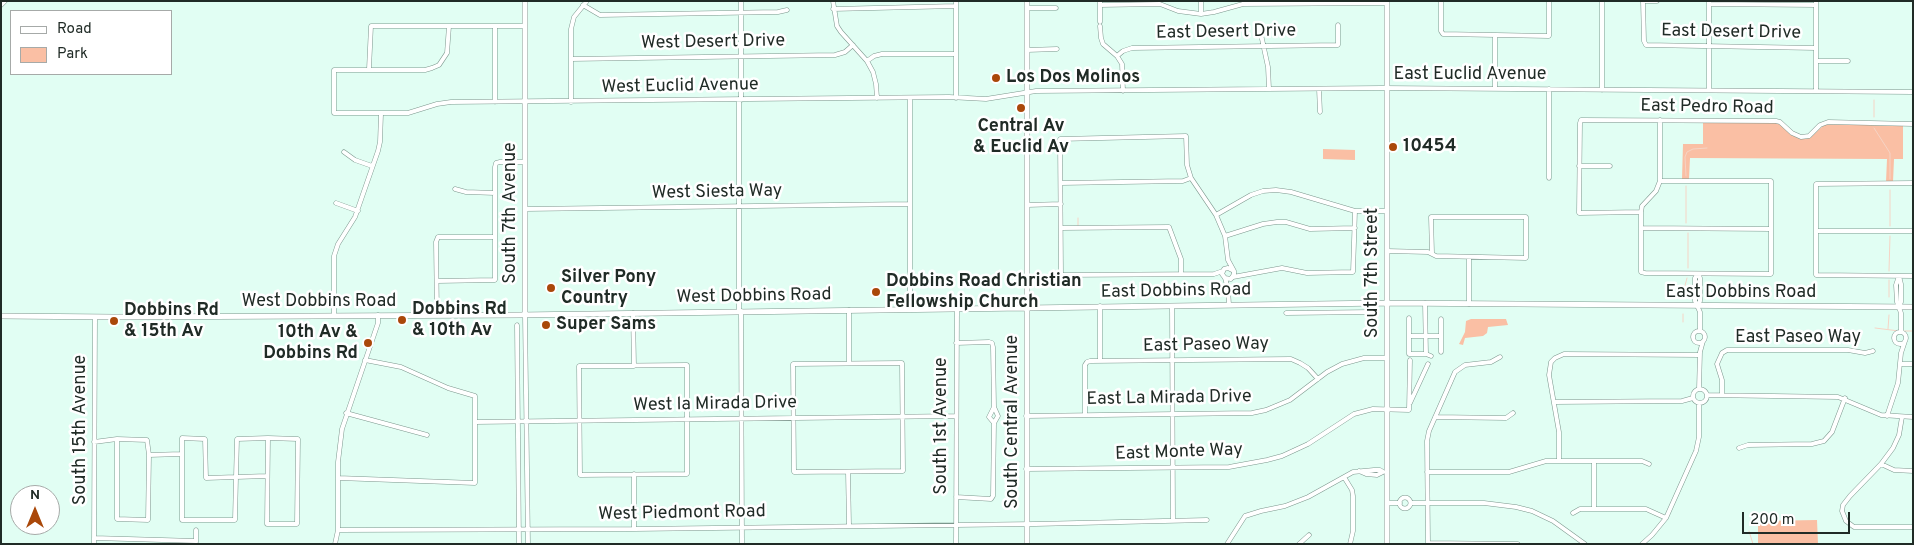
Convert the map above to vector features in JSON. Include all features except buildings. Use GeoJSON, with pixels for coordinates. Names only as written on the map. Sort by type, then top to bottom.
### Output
{"type":"FeatureCollection","features":[{"type":"Feature","properties":{"kind":"main road","name":"South 7th Avenue"},"geometry":{"type":"LineString","coordinates":[[525,1],[525,314]]}},
{"type":"Feature","properties":{"kind":"main road","name":"South 7th Street"},"geometry":{"type":"LineString","coordinates":[[1387,2],[1387,409],[1385,472],[1388,544]]}},
{"type":"Feature","properties":{"kind":"main road","name":"South Central Avenue"},"geometry":{"type":"LineString","coordinates":[[1027,4],[1027,544]]}},
{"type":"Feature","properties":{"kind":"main road","name":"East Dobbins Road"},"geometry":{"type":"LineString","coordinates":[[1027,308],[1387,303],[1913,307]]}},
{"type":"Feature","properties":{"kind":"main road","name":"West Dobbins Road"},"geometry":{"type":"LineString","coordinates":[[1,316],[437,315],[1027,308]]}},
{"type":"Feature","properties":{"kind":"street"},"geometry":{"type":"LineString","coordinates":[[1,5],[5,1]]}},
{"type":"Feature","properties":{"kind":"street"},"geometry":{"type":"LineString","coordinates":[[571,102],[572,23],[587,1]]}},
{"type":"Feature","properties":{"kind":"street"},"geometry":{"type":"LineString","coordinates":[[741,1],[738,207],[742,544]]}},
{"type":"Feature","properties":{"kind":"street"},"geometry":{"type":"LineString","coordinates":[[833,1],[837,26],[867,61],[876,81],[877,98]]}},
{"type":"Feature","properties":{"kind":"street"},"geometry":{"type":"LineString","coordinates":[[1201,1],[1201,14]]}},
{"type":"Feature","properties":{"kind":"street"},"geometry":{"type":"LineString","coordinates":[[1441,1],[1441,31],[1443,34],[1548,36],[1549,1]]}},
{"type":"Feature","properties":{"kind":"street"},"geometry":{"type":"LineString","coordinates":[[1602,1],[1602,90]]}},
{"type":"Feature","properties":{"kind":"street"},"geometry":{"type":"LineString","coordinates":[[1643,1],[1657,1]]}},
{"type":"Feature","properties":{"kind":"street","name":"East Desert Drive"},"geometry":{"type":"LineString","coordinates":[[1643,1],[1644,41],[1646,45],[1816,48]]}},
{"type":"Feature","properties":{"kind":"street"},"geometry":{"type":"LineString","coordinates":[[1122,91],[1122,69],[1117,56],[1101,45],[1100,3],[1160,4],[1178,11],[1201,14],[1243,4],[1264,2],[1387,2]]}},
{"type":"Feature","properties":{"kind":"street"},"geometry":{"type":"LineString","coordinates":[[1709,90],[1709,3],[1816,3],[1816,91]]}},
{"type":"Feature","properties":{"kind":"street"},"geometry":{"type":"LineString","coordinates":[[834,9],[956,4],[956,98]]}},
{"type":"Feature","properties":{"kind":"street"},"geometry":{"type":"LineString","coordinates":[[1027,4],[1056,8]]}},
{"type":"Feature","properties":{"kind":"street"},"geometry":{"type":"LineString","coordinates":[[583,5],[600,15],[741,13],[787,10]]}},
{"type":"Feature","properties":{"kind":"street"},"geometry":{"type":"LineString","coordinates":[[1259,25],[1268,68],[1269,90]]}},
{"type":"Feature","properties":{"kind":"street","name":"East Desert Drive"},"geometry":{"type":"LineString","coordinates":[[1117,56],[1123,51],[1132,48],[1338,45],[1338,25]]}},
{"type":"Feature","properties":{"kind":"street"},"geometry":{"type":"LineString","coordinates":[[449,26],[447,53],[439,65],[425,70],[370,69],[370,26],[449,26],[495,26],[525,26]]}},
{"type":"Feature","properties":{"kind":"street"},"geometry":{"type":"LineString","coordinates":[[495,26],[495,102]]}},
{"type":"Feature","properties":{"kind":"street"},"geometry":{"type":"LineString","coordinates":[[1495,35],[1495,89]]}},
{"type":"Feature","properties":{"kind":"street","name":"West Desert Drive"},"geometry":{"type":"LineString","coordinates":[[571,59],[835,55],[845,52],[853,45]]}},
{"type":"Feature","properties":{"kind":"street"},"geometry":{"type":"LineString","coordinates":[[1027,50],[1056,49]]}},
{"type":"Feature","properties":{"kind":"street"},"geometry":{"type":"LineString","coordinates":[[867,61],[878,54],[956,54]]}},
{"type":"Feature","properties":{"kind":"street","name":"East Desert Drive"},"geometry":{"type":"LineString","coordinates":[[1816,61],[1848,61]]}},
{"type":"Feature","properties":{"kind":"street","name":"West Euclid Avenue"},"geometry":{"type":"LineString","coordinates":[[370,69],[334,70],[334,113],[408,114],[444,102],[525,103],[996,98],[1027,92]]}},
{"type":"Feature","properties":{"kind":"street","name":"East Euclid Avenue"},"geometry":{"type":"LineString","coordinates":[[1027,92],[1387,88],[1913,92]]}},
{"type":"Feature","properties":{"kind":"street"},"geometry":{"type":"LineString","coordinates":[[1319,89],[1320,112]]}},
{"type":"Feature","properties":{"kind":"street"},"geometry":{"type":"LineString","coordinates":[[1549,89],[1549,178]]}},
{"type":"Feature","properties":{"kind":"street"},"geometry":{"type":"LineString","coordinates":[[910,98],[910,310]]}},
{"type":"Feature","properties":{"kind":"street"},"geometry":{"type":"LineString","coordinates":[[334,315],[334,256],[338,244],[358,211],[380,142],[381,114]]}},
{"type":"Feature","properties":{"kind":"street","name":"East Pedro Road"},"geometry":{"type":"LineString","coordinates":[[1579,166],[1580,122],[1583,120],[1776,121],[1801,137],[1809,136],[1820,125],[1828,122],[1913,124]]}},
{"type":"Feature","properties":{"kind":"street"},"geometry":{"type":"LineString","coordinates":[[1660,120],[1660,181],[1656,191],[1644,203],[1641,212],[1641,272],[1771,274],[1771,181],[1660,181]]}},
{"type":"Feature","properties":{"kind":"street"},"geometry":{"type":"LineString","coordinates":[[1228,289],[1233,277],[1233,270],[1228,260],[1225,236],[1216,215],[1191,178],[1187,165],[1186,136],[1060,139],[1061,275],[1214,274],[1228,268],[1233,270],[1245,274]]}},
{"type":"Feature","properties":{"kind":"street"},"geometry":{"type":"LineString","coordinates":[[344,152],[355,160],[372,166]]}},
{"type":"Feature","properties":{"kind":"street"},"geometry":{"type":"LineString","coordinates":[[437,281],[494,280],[496,164],[525,162]]}},
{"type":"Feature","properties":{"kind":"street"},"geometry":{"type":"LineString","coordinates":[[1610,166],[1579,166],[1579,213],[1641,212]]}},
{"type":"Feature","properties":{"kind":"street"},"geometry":{"type":"LineString","coordinates":[[1061,183],[1183,181],[1191,178]]}},
{"type":"Feature","properties":{"kind":"street"},"geometry":{"type":"LineString","coordinates":[[1913,183],[1816,184],[1816,276],[1913,276]]}},
{"type":"Feature","properties":{"kind":"street"},"geometry":{"type":"LineString","coordinates":[[455,189],[466,192],[495,193]]}},
{"type":"Feature","properties":{"kind":"street"},"geometry":{"type":"LineString","coordinates":[[1216,215],[1251,195],[1276,190],[1291,192],[1355,211],[1387,211]]}},
{"type":"Feature","properties":{"kind":"street"},"geometry":{"type":"LineString","coordinates":[[336,203],[358,211]]}},
{"type":"Feature","properties":{"kind":"street","name":"West Siesta Way"},"geometry":{"type":"LineString","coordinates":[[525,208],[909,204]]}},
{"type":"Feature","properties":{"kind":"street"},"geometry":{"type":"LineString","coordinates":[[1027,205],[1061,204]]}},
{"type":"Feature","properties":{"kind":"street"},"geometry":{"type":"LineString","coordinates":[[1214,274],[1224,278],[1282,268],[1307,273],[1353,272],[1355,211]]}},
{"type":"Feature","properties":{"kind":"street"},"geometry":{"type":"LineString","coordinates":[[1387,251],[1432,253],[1436,256],[1526,258],[1526,217],[1431,217],[1432,253]]}},
{"type":"Feature","properties":{"kind":"street"},"geometry":{"type":"LineString","coordinates":[[1225,236],[1263,224],[1277,222],[1286,222],[1310,228],[1355,228]]}},
{"type":"Feature","properties":{"kind":"street"},"geometry":{"type":"LineString","coordinates":[[1061,228],[1169,227],[1181,259],[1181,274]]}},
{"type":"Feature","properties":{"kind":"street"},"geometry":{"type":"LineString","coordinates":[[1641,228],[1771,229]]}},
{"type":"Feature","properties":{"kind":"street"},"geometry":{"type":"LineString","coordinates":[[1816,231],[1913,231]]}},
{"type":"Feature","properties":{"kind":"street"},"geometry":{"type":"LineString","coordinates":[[437,315],[436,242],[438,238],[495,237]]}},
{"type":"Feature","properties":{"kind":"street"},"geometry":{"type":"LineString","coordinates":[[1469,257],[1469,304]]}},
{"type":"Feature","properties":{"kind":"street"},"geometry":{"type":"LineString","coordinates":[[1228,260],[1224,270],[1224,278],[1228,289],[1229,305]]}},
{"type":"Feature","properties":{"kind":"street"},"geometry":{"type":"LineString","coordinates":[[1698,274],[1695,278],[1700,301],[1698,306],[1700,331],[1704,335],[1700,353],[1700,389]]}},
{"type":"Feature","properties":{"kind":"street"},"geometry":{"type":"LineString","coordinates":[[1887,416],[1898,383],[1901,353],[1906,337],[1901,330],[1899,276]]}},
{"type":"Feature","properties":{"kind":"street"},"geometry":{"type":"LineString","coordinates":[[1425,303],[1426,354]]}},
{"type":"Feature","properties":{"kind":"street"},"geometry":{"type":"LineString","coordinates":[[1296,304],[1296,313]]}},
{"type":"Feature","properties":{"kind":"street"},"geometry":{"type":"LineString","coordinates":[[1360,304],[1361,312]]}},
{"type":"Feature","properties":{"kind":"street"},"geometry":{"type":"LineString","coordinates":[[1100,306],[1100,361]]}},
{"type":"Feature","properties":{"kind":"street"},"geometry":{"type":"LineString","coordinates":[[1172,306],[1173,521]]}},
{"type":"Feature","properties":{"kind":"street","name":"South 1st Avenue"},"geometry":{"type":"LineString","coordinates":[[956,544],[957,309]]}},
{"type":"Feature","properties":{"kind":"street"},"geometry":{"type":"LineString","coordinates":[[849,310],[849,363]]}},
{"type":"Feature","properties":{"kind":"street"},"geometry":{"type":"LineString","coordinates":[[633,312],[634,366]]}},
{"type":"Feature","properties":{"kind":"street"},"geometry":{"type":"LineString","coordinates":[[1286,313],[1373,312]]}},
{"type":"Feature","properties":{"kind":"street","name":"South 7th Avenue"},"geometry":{"type":"LineString","coordinates":[[525,314],[528,544]]}},
{"type":"Feature","properties":{"kind":"street"},"geometry":{"type":"LineString","coordinates":[[335,544],[338,530],[340,446],[346,413],[378,323],[378,315]]}},
{"type":"Feature","properties":{"kind":"street","name":"South 15th Avenue"},"geometry":{"type":"LineString","coordinates":[[94,541],[95,317]]}},
{"type":"Feature","properties":{"kind":"street"},"geometry":{"type":"LineString","coordinates":[[1409,318],[1409,354],[1426,354],[1431,356]]}},
{"type":"Feature","properties":{"kind":"street"},"geometry":{"type":"LineString","coordinates":[[1441,319],[1441,352]]}},
{"type":"Feature","properties":{"kind":"street"},"geometry":{"type":"LineString","coordinates":[[517,325],[519,544]]}},
{"type":"Feature","properties":{"kind":"street"},"geometry":{"type":"LineString","coordinates":[[1901,330],[1895,335],[1894,340],[1901,353]]}},
{"type":"Feature","properties":{"kind":"street"},"geometry":{"type":"LineString","coordinates":[[1700,331],[1696,332],[1693,336],[1700,353]]}},
{"type":"Feature","properties":{"kind":"street"},"geometry":{"type":"LineString","coordinates":[[1409,336],[1441,336]]}},
{"type":"Feature","properties":{"kind":"street"},"geometry":{"type":"LineString","coordinates":[[1696,342],[1703,341]]}},
{"type":"Feature","properties":{"kind":"street"},"geometry":{"type":"LineString","coordinates":[[1896,343],[1902,344],[1905,341]]}},
{"type":"Feature","properties":{"kind":"street"},"geometry":{"type":"LineString","coordinates":[[956,343],[989,342],[993,347],[994,408],[998,416],[994,424],[994,493],[991,498],[956,497]]}},
{"type":"Feature","properties":{"kind":"street","name":"East Paseo Way"},"geometry":{"type":"LineString","coordinates":[[1722,395],[1722,380],[1717,364],[1722,353],[1734,349],[1848,350],[1865,353],[1873,351]]}},
{"type":"Feature","properties":{"kind":"street"},"geometry":{"type":"LineString","coordinates":[[1558,461],[1559,432],[1549,375],[1551,362],[1559,355],[1700,353]]}},
{"type":"Feature","properties":{"kind":"street"},"geometry":{"type":"LineString","coordinates":[[1500,357],[1491,362],[1465,365],[1455,372],[1429,431],[1427,441],[1428,544],[1518,544]]}},
{"type":"Feature","properties":{"kind":"street","name":"East La Mirada Drive"},"geometry":{"type":"LineString","coordinates":[[1026,416],[1252,413],[1266,410],[1290,400],[1334,368],[1353,360],[1387,358]]}},
{"type":"Feature","properties":{"kind":"street","name":"East Paseo Way"},"geometry":{"type":"LineString","coordinates":[[1085,415],[1085,365],[1087,362],[1291,359],[1308,368],[1318,379]]}},
{"type":"Feature","properties":{"kind":"street"},"geometry":{"type":"LineString","coordinates":[[338,478],[475,483],[475,396],[448,388],[401,367],[365,360]]}},
{"type":"Feature","properties":{"kind":"street"},"geometry":{"type":"LineString","coordinates":[[1409,407],[1410,360]]}},
{"type":"Feature","properties":{"kind":"street"},"geometry":{"type":"LineString","coordinates":[[849,363],[902,363],[903,471],[794,472],[793,364],[849,363]]}},
{"type":"Feature","properties":{"kind":"street"},"geometry":{"type":"LineString","coordinates":[[1409,407],[1428,364]]}},
{"type":"Feature","properties":{"kind":"street"},"geometry":{"type":"LineString","coordinates":[[1900,364],[1913,364]]}},
{"type":"Feature","properties":{"kind":"street"},"geometry":{"type":"LineString","coordinates":[[579,366],[634,366],[687,366],[687,474],[580,475],[579,366]]}},
{"type":"Feature","properties":{"kind":"street"},"geometry":{"type":"LineString","coordinates":[[1700,389],[1707,395],[1838,396],[1875,413],[1887,416],[1913,417]]}},
{"type":"Feature","properties":{"kind":"street"},"geometry":{"type":"LineString","coordinates":[[1693,398],[1694,392],[1700,389]]}},
{"type":"Feature","properties":{"kind":"street"},"geometry":{"type":"LineString","coordinates":[[1700,403],[1705,401],[1707,395]]}},
{"type":"Feature","properties":{"kind":"street"},"geometry":{"type":"LineString","coordinates":[[1554,402],[1682,402],[1693,398]]}},
{"type":"Feature","properties":{"kind":"street"},"geometry":{"type":"LineString","coordinates":[[1693,398],[1696,402],[1700,403]]}},
{"type":"Feature","properties":{"kind":"street"},"geometry":{"type":"LineString","coordinates":[[1739,448],[1748,445],[1812,444],[1824,440],[1832,432],[1845,398]]}},
{"type":"Feature","properties":{"kind":"street"},"geometry":{"type":"LineString","coordinates":[[1642,544],[1666,518],[1698,444],[1700,403]]}},
{"type":"Feature","properties":{"kind":"street","name":"East Monte Way"},"geometry":{"type":"LineString","coordinates":[[1026,469],[1229,467],[1267,460],[1296,451],[1319,438],[1349,416],[1365,410],[1409,407]]}},
{"type":"Feature","properties":{"kind":"street"},"geometry":{"type":"LineString","coordinates":[[994,408],[989,417],[994,424]]}},
{"type":"Feature","properties":{"kind":"street"},"geometry":{"type":"LineString","coordinates":[[346,413],[427,435]]}},
{"type":"Feature","properties":{"kind":"street"},"geometry":{"type":"LineString","coordinates":[[1435,417],[1506,418],[1513,413]]}},
{"type":"Feature","properties":{"kind":"street","name":"West la Mirada Drive"},"geometry":{"type":"LineString","coordinates":[[475,422],[956,416]]}},
{"type":"Feature","properties":{"kind":"street"},"geometry":{"type":"LineString","coordinates":[[1902,417],[1896,442],[1881,464],[1843,504],[1842,511],[1846,521],[1854,527],[1913,527]]}},
{"type":"Feature","properties":{"kind":"street"},"geometry":{"type":"LineString","coordinates":[[267,476],[236,477],[206,478],[205,439],[182,438],[182,520],[235,520],[236,477],[237,439],[268,438],[298,439],[297,524],[267,524],[268,438]]}},
{"type":"Feature","properties":{"kind":"street"},"geometry":{"type":"LineString","coordinates":[[94,442],[117,440],[147,440],[149,455],[148,520],[117,519],[117,440]]}},
{"type":"Feature","properties":{"kind":"street"},"geometry":{"type":"LineString","coordinates":[[149,455],[181,454]]}},
{"type":"Feature","properties":{"kind":"street"},"geometry":{"type":"LineString","coordinates":[[1427,472],[1509,472],[1539,462],[1558,461],[1642,461],[1648,464]]}},
{"type":"Feature","properties":{"kind":"street"},"geometry":{"type":"LineString","coordinates":[[1594,461],[1594,509]]}},
{"type":"Feature","properties":{"kind":"street"},"geometry":{"type":"LineString","coordinates":[[1881,464],[1894,470],[1913,471]]}},
{"type":"Feature","properties":{"kind":"street"},"geometry":{"type":"LineString","coordinates":[[1227,544],[1233,538],[1240,522],[1245,516],[1285,506],[1322,490],[1353,472],[1380,470],[1385,472]]}},
{"type":"Feature","properties":{"kind":"street"},"geometry":{"type":"LineString","coordinates":[[848,472],[849,526]]}},
{"type":"Feature","properties":{"kind":"street"},"geometry":{"type":"LineString","coordinates":[[634,474],[634,529]]}},
{"type":"Feature","properties":{"kind":"street"},"geometry":{"type":"LineString","coordinates":[[1344,477],[1352,490],[1353,496],[1353,531],[1350,544]]}},
{"type":"Feature","properties":{"kind":"street"},"geometry":{"type":"LineString","coordinates":[[1387,503],[1400,502],[1406,497],[1411,503]]}},
{"type":"Feature","properties":{"kind":"street"},"geometry":{"type":"LineString","coordinates":[[1400,502],[1401,506],[1405,508],[1409,507],[1411,503]]}},
{"type":"Feature","properties":{"kind":"street"},"geometry":{"type":"LineString","coordinates":[[1411,503],[1502,504],[1532,511],[1553,521],[1585,544]]}},
{"type":"Feature","properties":{"kind":"street"},"geometry":{"type":"LineString","coordinates":[[1573,513],[1580,509],[1646,509],[1666,518]]}},
{"type":"Feature","properties":{"kind":"street","name":"West Piedmont Road"},"geometry":{"type":"LineString","coordinates":[[338,530],[634,529],[1208,520]]}},
{"type":"Feature","properties":{"kind":"street"},"geometry":{"type":"LineString","coordinates":[[94,541],[196,542],[196,530]]}},
{"type":"Feature","properties":{"kind":"street"},"geometry":{"type":"LineString","coordinates":[[1299,544],[1310,535]]}},
{"type":"Feature","properties":{"kind":"green space"},"geometry":{"type":"Polygon","coordinates":[[[1703,123],[1776,123],[1782,125],[1791,135],[1804,138],[1813,135],[1824,125],[1830,124],[1903,126],[1903,159],[1894,159],[1893,182],[1886,182],[1887,159],[1690,158],[1689,179],[1682,179],[1683,144],[1703,144],[1703,123]]]}},
{"type":"Feature","properties":{"kind":"green space"},"geometry":{"type":"Polygon","coordinates":[[[1323,149],[1355,150],[1355,160],[1323,159],[1323,149]]]}},
{"type":"Feature","properties":{"kind":"green space"},"geometry":{"type":"Polygon","coordinates":[[[1471,319],[1506,319],[1508,325],[1488,327],[1487,333],[1483,336],[1465,338],[1463,345],[1459,344],[1465,332],[1466,321],[1471,319]]]}},
{"type":"Feature","properties":{"kind":"green space"},"geometry":{"type":"Polygon","coordinates":[[[1817,520],[1818,544],[1758,544],[1758,521],[1817,520]]]}},
{"type":"Feature","properties":{"kind":"waterway"},"geometry":{"type":"LineString","coordinates":[[1874,100],[1874,117]]}},
{"type":"Feature","properties":{"kind":"waterway"},"geometry":{"type":"LineString","coordinates":[[1874,128],[1890,153],[1890,179]]}},
{"type":"Feature","properties":{"kind":"waterway"},"geometry":{"type":"LineString","coordinates":[[1686,176],[1685,157],[1687,152],[1693,149],[1707,148]]}},
{"type":"Feature","properties":{"kind":"waterway"},"geometry":{"type":"LineString","coordinates":[[1686,186],[1686,223]]}},
{"type":"Feature","properties":{"kind":"waterway"},"geometry":{"type":"LineString","coordinates":[[1890,190],[1890,226]]}},
{"type":"Feature","properties":{"kind":"waterway"},"geometry":{"type":"LineString","coordinates":[[1078,218],[1078,226]]}},
{"type":"Feature","properties":{"kind":"waterway"},"geometry":{"type":"LineString","coordinates":[[1688,233],[1688,268]]}},
{"type":"Feature","properties":{"kind":"waterway"},"geometry":{"type":"LineString","coordinates":[[1889,271],[1890,236]]}},
{"type":"Feature","properties":{"kind":"waterway"},"geometry":{"type":"LineString","coordinates":[[1682,297],[1687,278]]}},
{"type":"Feature","properties":{"kind":"waterway"},"geometry":{"type":"LineString","coordinates":[[1889,280],[1889,297]]}},
{"type":"Feature","properties":{"kind":"waterway"},"geometry":{"type":"LineString","coordinates":[[1683,314],[1683,322]]}},
{"type":"Feature","properties":{"kind":"waterway"},"geometry":{"type":"LineString","coordinates":[[1888,329],[1889,315]]}},
{"type":"Feature","properties":{"kind":"waterway"},"geometry":{"type":"LineString","coordinates":[[1875,328],[1899,331]]}},
{"type":"Feature","properties":{"kind":"waterway"},"geometry":{"type":"LineString","coordinates":[[1903,331],[1913,331]]}},
{"type":"Feature","properties":{"kind":"waterway"},"geometry":{"type":"LineString","coordinates":[[1749,531],[1753,544]]}},
{"type":"Feature","properties":{"kind":"place","name":"Los Dos Molinos"},"geometry":{"type":"Point","coordinates":[996,78]}},
{"type":"Feature","properties":{"kind":"place","name":"Central Av & Euclid Av"},"geometry":{"type":"Point","coordinates":[1021,108]}},
{"type":"Feature","properties":{"kind":"place","name":"10454"},"geometry":{"type":"Point","coordinates":[1393,147]}},
{"type":"Feature","properties":{"kind":"place","name":"Silver Pony Country"},"geometry":{"type":"Point","coordinates":[551,288]}},
{"type":"Feature","properties":{"kind":"place","name":"Dobbins Road Christian Fellowship Church"},"geometry":{"type":"Point","coordinates":[876,292]}},
{"type":"Feature","properties":{"kind":"place","name":"Dobbins Rd & 10th Av"},"geometry":{"type":"Point","coordinates":[402,320]}},
{"type":"Feature","properties":{"kind":"place","name":"Dobbins Rd & 15th Av"},"geometry":{"type":"Point","coordinates":[114,321]}},
{"type":"Feature","properties":{"kind":"place","name":"Super Sams"},"geometry":{"type":"Point","coordinates":[546,325]}},
{"type":"Feature","properties":{"kind":"place","name":"10th Av & Dobbins Rd"},"geometry":{"type":"Point","coordinates":[368,343]}}]}
